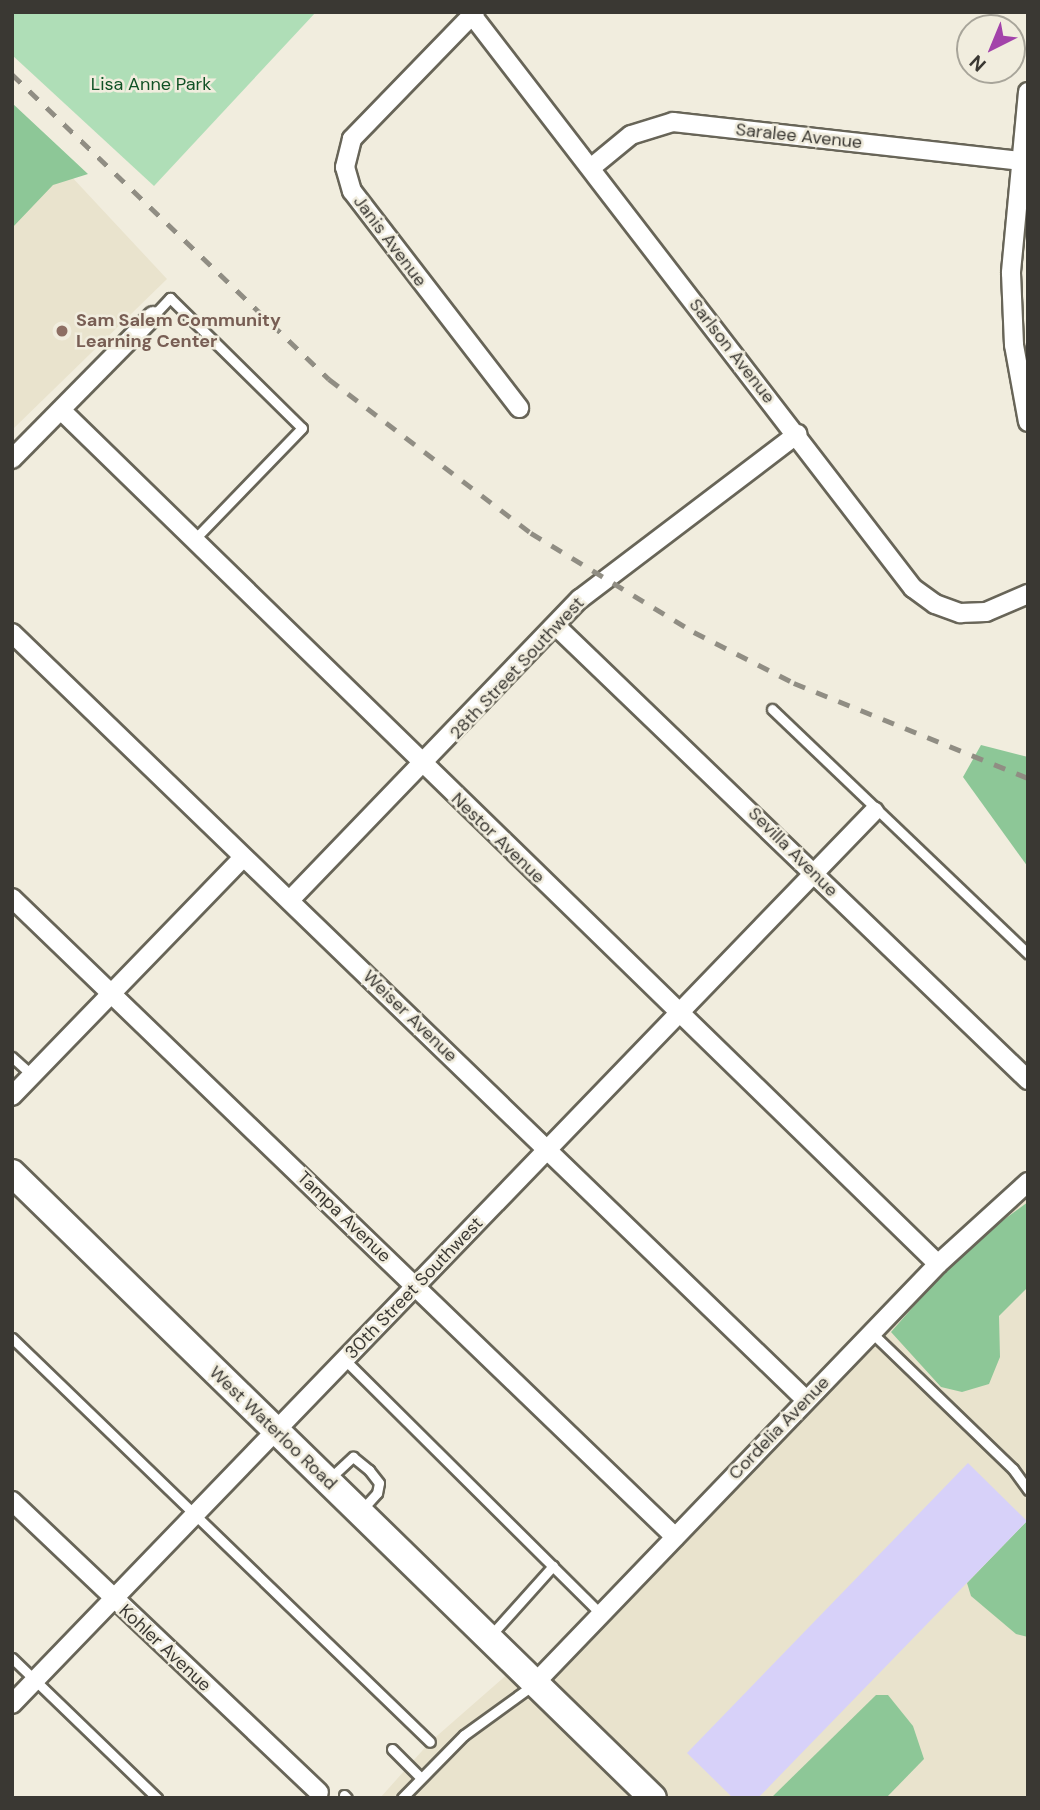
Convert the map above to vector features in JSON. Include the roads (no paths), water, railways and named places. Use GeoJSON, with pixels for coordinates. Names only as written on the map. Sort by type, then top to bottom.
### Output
{"type":"FeatureCollection","features":[{"type":"Feature","properties":{"kind":"main road","name":"West Waterloo Road"},"geometry":{"type":"LineString","coordinates":[[12,1173],[276,1432],[537,1681],[653,1798]]}},
{"type":"Feature","properties":{"kind":"street","name":"Sarlson Avenue"},"geometry":{"type":"LineString","coordinates":[[474,14],[923,597],[948,610],[973,613],[999,608],[1028,594]]}},
{"type":"Feature","properties":{"kind":"street","name":"Janis Avenue"},"geometry":{"type":"LineString","coordinates":[[474,14],[352,139],[346,176],[367,211],[519,408]]}},
{"type":"Feature","properties":{"kind":"street"},"geometry":{"type":"LineString","coordinates":[[1028,92],[1020,161],[1011,304],[1028,422]]}},
{"type":"Feature","properties":{"kind":"street","name":"Saralee Avenue"},"geometry":{"type":"LineString","coordinates":[[592,167],[631,135],[673,122],[1020,161]]}},
{"type":"Feature","properties":{"kind":"street"},"geometry":{"type":"LineString","coordinates":[[12,459],[153,316]]}},
{"type":"Feature","properties":{"kind":"street","name":"Nestor Avenue"},"geometry":{"type":"LineString","coordinates":[[61,410],[192,541],[938,1264]]}},
{"type":"Feature","properties":{"kind":"street","name":"28th Street Southwest"},"geometry":{"type":"LineString","coordinates":[[290,900],[424,766],[588,593],[797,434]]}},
{"type":"Feature","properties":{"kind":"street","name":"Sevilla Avenue"},"geometry":{"type":"LineString","coordinates":[[556,626],[814,870],[1028,1080]]}},
{"type":"Feature","properties":{"kind":"street","name":"Weiser Avenue"},"geometry":{"type":"LineString","coordinates":[[12,633],[806,1400]]}},
{"type":"Feature","properties":{"kind":"street","name":"30th Street Southwest"},"geometry":{"type":"LineString","coordinates":[[12,1704],[548,1149],[677,1011],[874,811]]}},
{"type":"Feature","properties":{"kind":"street"},"geometry":{"type":"LineString","coordinates":[[12,1096],[243,858]]}},
{"type":"Feature","properties":{"kind":"street","name":"Tampa Avenue"},"geometry":{"type":"LineString","coordinates":[[12,898],[675,1537]]}},
{"type":"Feature","properties":{"kind":"street","name":"Cordelia Avenue"},"geometry":{"type":"LineString","coordinates":[[537,1681],[871,1332],[938,1264],[1028,1182]]}},
{"type":"Feature","properties":{"kind":"street","name":"Kohler Avenue"},"geometry":{"type":"LineString","coordinates":[[12,1501],[114,1601],[320,1792]]}},
{"type":"Feature","properties":{"kind":"lane"},"geometry":{"type":"LineString","coordinates":[[153,316],[170,298],[302,428],[192,541]]}},
{"type":"Feature","properties":{"kind":"lane"},"geometry":{"type":"LineString","coordinates":[[772,709],[874,811],[1028,954]]}},
{"type":"Feature","properties":{"kind":"lane"},"geometry":{"type":"LineString","coordinates":[[12,1057],[32,1075]]}},
{"type":"Feature","properties":{"kind":"lane"},"geometry":{"type":"LineString","coordinates":[[871,1332],[1013,1469],[1028,1490]]}},
{"type":"Feature","properties":{"kind":"lane"},"geometry":{"type":"LineString","coordinates":[[12,1338],[430,1742]]}},
{"type":"Feature","properties":{"kind":"lane"},"geometry":{"type":"LineString","coordinates":[[345,1360],[601,1614]]}},
{"type":"Feature","properties":{"kind":"lane"},"geometry":{"type":"LineString","coordinates":[[327,1481],[353,1457],[369,1470],[379,1483],[377,1493],[360,1512]]}},
{"type":"Feature","properties":{"kind":"lane"},"geometry":{"type":"LineString","coordinates":[[489,1636],[553,1566]]}},
{"type":"Feature","properties":{"kind":"lane"},"geometry":{"type":"LineString","coordinates":[[12,1658],[157,1798]]}},
{"type":"Feature","properties":{"kind":"lane"},"geometry":{"type":"LineString","coordinates":[[402,1798],[464,1735],[523,1696],[537,1681]]}},
{"type":"Feature","properties":{"kind":"lane"},"geometry":{"type":"LineString","coordinates":[[392,1748],[421,1778]]}},
{"type":"Feature","properties":{"kind":"railway"},"geometry":{"type":"LineString","coordinates":[[12,74],[329,379],[531,533],[694,632],[794,683],[1028,778]]}},
{"type":"Feature","properties":{"kind":"place","name":"Sam Salem Community Learning Center"},"geometry":{"type":"Point","coordinates":[62,331]}},
{"type":"Feature","properties":{"kind":"park label","name":"Lisa Anne Park"},"geometry":{"type":"Point","coordinates":[151,84]}}]}
